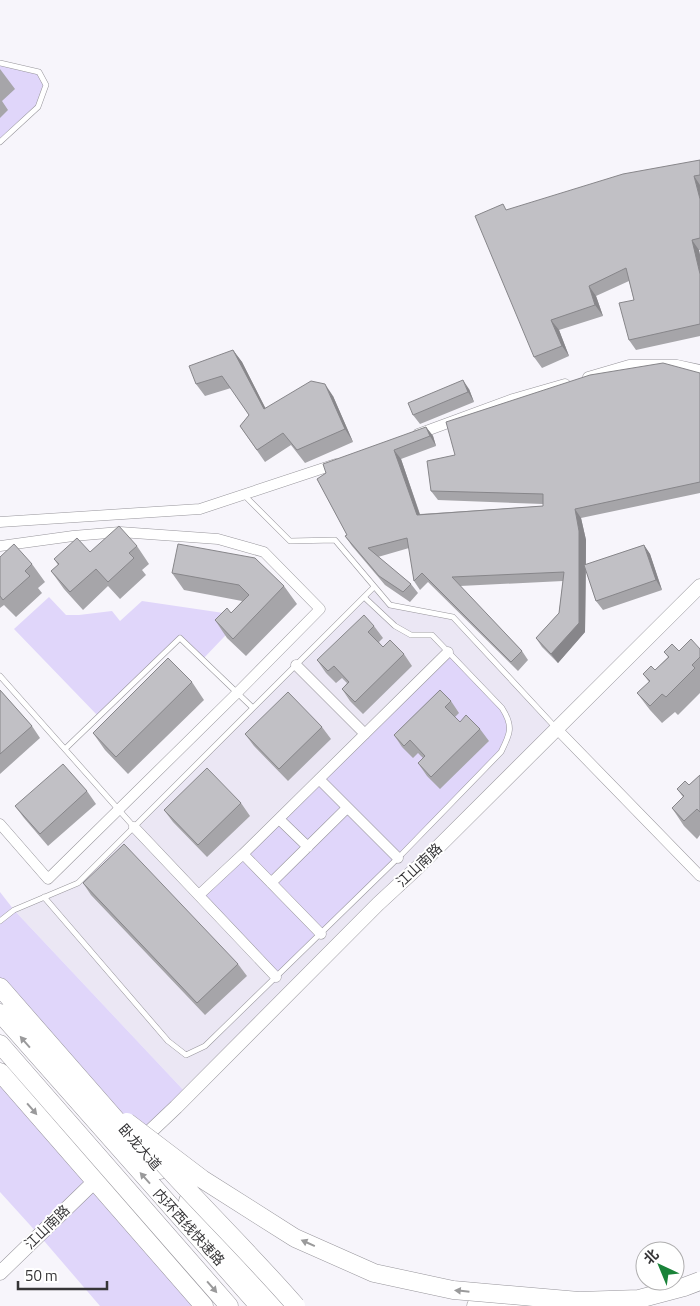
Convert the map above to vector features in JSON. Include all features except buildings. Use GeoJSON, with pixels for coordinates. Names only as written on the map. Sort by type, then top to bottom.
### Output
{"type":"FeatureCollection","features":[{"type":"Feature","properties":{"kind":"highway"},"geometry":{"type":"LineString","coordinates":[[0,978],[194,1198],[262,1266],[296,1306]]}},
{"type":"Feature","properties":{"kind":"highway","name":"卧龙大道"},"geometry":{"type":"LineString","coordinates":[[0,987],[280,1306]]}},
{"type":"Feature","properties":{"kind":"highway","name":"内环西线快速路"},"geometry":{"type":"LineString","coordinates":[[0,1013],[259,1306]]}},
{"type":"Feature","properties":{"kind":"highway","name":"内环西线快速路"},"geometry":{"type":"LineString","coordinates":[[0,1044],[228,1306]]}},
{"type":"Feature","properties":{"kind":"highway"},"geometry":{"type":"LineString","coordinates":[[0,1072],[204,1306]]}},
{"type":"Feature","properties":{"kind":"highway"},"geometry":{"type":"LineString","coordinates":[[28,1076],[82,1155],[210,1306]]}},
{"type":"Feature","properties":{"kind":"highway"},"geometry":{"type":"LineString","coordinates":[[127,1122],[202,1179],[296,1238],[374,1273],[453,1290],[578,1302],[639,1299],[700,1281]]}},
{"type":"Feature","properties":{"kind":"highway"},"geometry":{"type":"LineString","coordinates":[[476,1306],[493,1303],[560,1301]]}},
{"type":"Feature","properties":{"kind":"street"},"geometry":{"type":"LineString","coordinates":[[405,439],[512,399],[629,365],[677,365],[700,370]]}},
{"type":"Feature","properties":{"kind":"street"},"geometry":{"type":"LineString","coordinates":[[0,522],[200,509],[342,462]]}},
{"type":"Feature","properties":{"kind":"street"},"geometry":{"type":"LineString","coordinates":[[0,546],[120,532],[218,539],[264,552],[320,609],[48,879],[0,824]]}},
{"type":"Feature","properties":{"kind":"street","name":"江山南路"},"geometry":{"type":"LineString","coordinates":[[137,1144],[700,586]]}},
{"type":"Feature","properties":{"kind":"street"},"geometry":{"type":"LineString","coordinates":[[199,895],[448,652]]}},
{"type":"Feature","properties":{"kind":"street"},"geometry":{"type":"LineString","coordinates":[[296,665],[365,734]]}},
{"type":"Feature","properties":{"kind":"street"},"geometry":{"type":"LineString","coordinates":[[556,728],[700,876]]}},
{"type":"Feature","properties":{"kind":"street"},"geometry":{"type":"LineString","coordinates":[[319,779],[398,858]]}},
{"type":"Feature","properties":{"kind":"street"},"geometry":{"type":"LineString","coordinates":[[271,883],[347,808]]}},
{"type":"Feature","properties":{"kind":"street"},"geometry":{"type":"LineString","coordinates":[[279,818],[308,847]]}},
{"type":"Feature","properties":{"kind":"street"},"geometry":{"type":"LineString","coordinates":[[134,827],[276,977]]}},
{"type":"Feature","properties":{"kind":"street"},"geometry":{"type":"LineString","coordinates":[[243,854],[321,934]]}},
{"type":"Feature","properties":{"kind":"street","name":"江山南路"},"geometry":{"type":"LineString","coordinates":[[0,1274],[94,1181]]}},
{"type":"Feature","properties":{"kind":"lane"},"geometry":{"type":"LineString","coordinates":[[0,63],[39,72],[46,85],[38,107],[0,142]]}},
{"type":"Feature","properties":{"kind":"lane"},"geometry":{"type":"LineString","coordinates":[[244,495],[290,541],[336,540],[390,605],[453,616],[556,728]]}},
{"type":"Feature","properties":{"kind":"lane"},"geometry":{"type":"LineString","coordinates":[[0,921],[14,910],[78,883],[374,587]]}},
{"type":"Feature","properties":{"kind":"lane"},"geometry":{"type":"LineString","coordinates":[[44,897],[168,1041],[186,1055],[206,1046],[398,858],[501,752],[510,733],[509,719],[502,708],[432,635],[411,635],[395,626],[364,597]]}},
{"type":"Feature","properties":{"kind":"lane"},"geometry":{"type":"LineString","coordinates":[[65,749],[180,638],[253,708]]}},
{"type":"Feature","properties":{"kind":"lane"},"geometry":{"type":"LineString","coordinates":[[0,676],[134,827]]}},
{"type":"Feature","properties":{"kind":"shaded area"},"geometry":{"type":"Polygon","coordinates":[[[0,63],[39,72],[46,85],[38,107],[0,142],[0,63]]]}},
{"type":"Feature","properties":{"kind":"shaded area"},"geometry":{"type":"Polygon","coordinates":[[[374,587],[390,605],[453,617],[556,728],[188,1095],[14,910],[78,883],[374,587]]]}},
{"type":"Feature","properties":{"kind":"shaded area"},"geometry":{"type":"Polygon","coordinates":[[[49,597],[66,615],[112,611],[120,621],[142,601],[244,616],[202,660],[180,638],[98,716],[14,629],[49,597]]]}},
{"type":"Feature","properties":{"kind":"shaded area"},"geometry":{"type":"Polygon","coordinates":[[[448,652],[502,708],[510,733],[501,752],[276,977],[199,895],[448,652]]]}},
{"type":"Feature","properties":{"kind":"shaded area"},"geometry":{"type":"Polygon","coordinates":[[[0,892],[14,910],[188,1095],[137,1144],[0,981],[0,892]]]}},
{"type":"Feature","properties":{"kind":"shaded area"},"geometry":{"type":"Polygon","coordinates":[[[0,1072],[204,1306],[100,1306],[0,1192],[0,1072]]]}}]}
